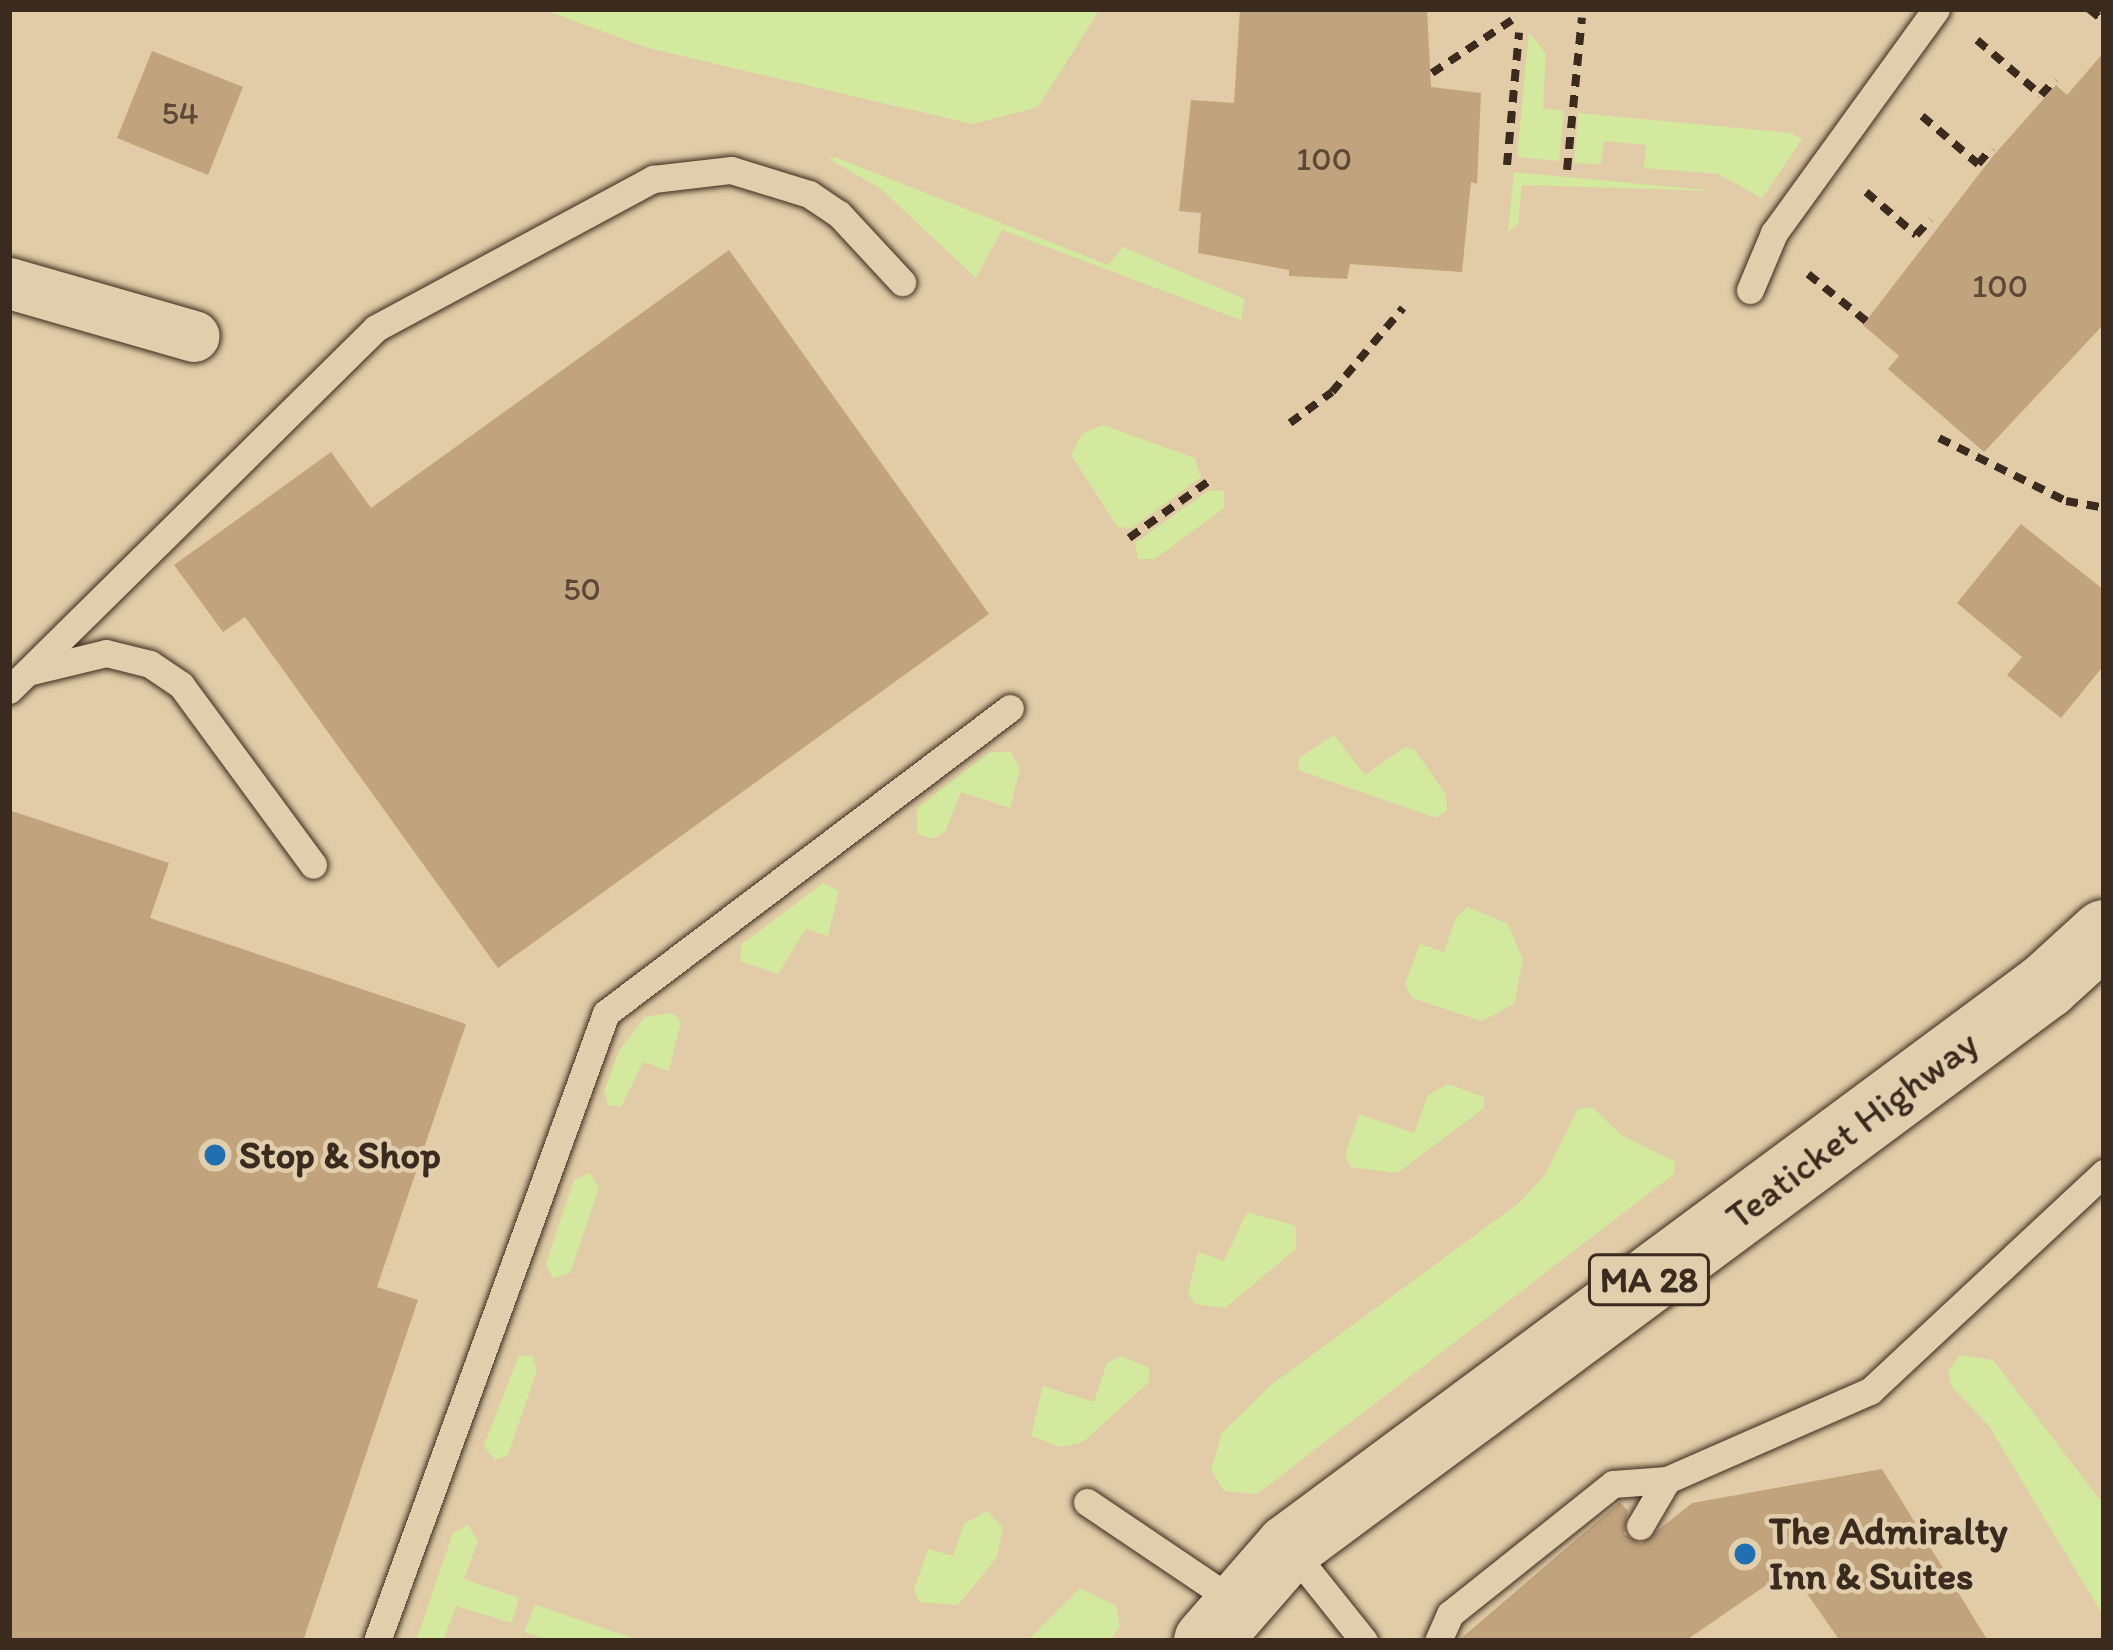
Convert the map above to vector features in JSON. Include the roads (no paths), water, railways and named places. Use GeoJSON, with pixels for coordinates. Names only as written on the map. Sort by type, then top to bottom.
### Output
{"type":"FeatureCollection","features":[{"type":"Feature","properties":{"kind":"main road","name":"Teaticket Highway"},"geometry":{"type":"LineString","coordinates":[[1223,1623],[1289,1547],[2047,985],[2104,933]]}},
{"type":"Feature","properties":{"kind":"street"},"geometry":{"type":"LineString","coordinates":[[9,283],[194,337]]}},
{"type":"Feature","properties":{"kind":"lane"},"geometry":{"type":"LineString","coordinates":[[1750,290],[1774,233],[1936,9]]}},
{"type":"Feature","properties":{"kind":"lane"},"geometry":{"type":"LineString","coordinates":[[16,681],[376,328],[653,179],[731,170],[808,194],[839,214],[902,283]]}},
{"type":"Feature","properties":{"kind":"lane"},"geometry":{"type":"LineString","coordinates":[[16,681],[106,653],[150,664],[182,685],[313,865]]}},
{"type":"Feature","properties":{"kind":"lane"},"geometry":{"type":"LineString","coordinates":[[377,1641],[605,1013],[1010,708]]}},
{"type":"Feature","properties":{"kind":"lane"},"geometry":{"type":"LineString","coordinates":[[1438,1641],[1450,1614],[1613,1484],[1667,1480],[1870,1391],[2104,1173]]}},
{"type":"Feature","properties":{"kind":"lane"},"geometry":{"type":"LineString","coordinates":[[1640,1526],[1667,1480]]}},
{"type":"Feature","properties":{"kind":"lane"},"geometry":{"type":"LineString","coordinates":[[1088,1502],[1223,1623]]}},
{"type":"Feature","properties":{"kind":"lane"},"geometry":{"type":"LineString","coordinates":[[1289,1547],[1364,1641]]}},
{"type":"Feature","properties":{"kind":"place","name":"Stop & Shop"},"geometry":{"type":"Point","coordinates":[215,1155]}},
{"type":"Feature","properties":{"kind":"place","name":"The Admiralty Inn & Suites"},"geometry":{"type":"Point","coordinates":[1745,1554]}}]}
